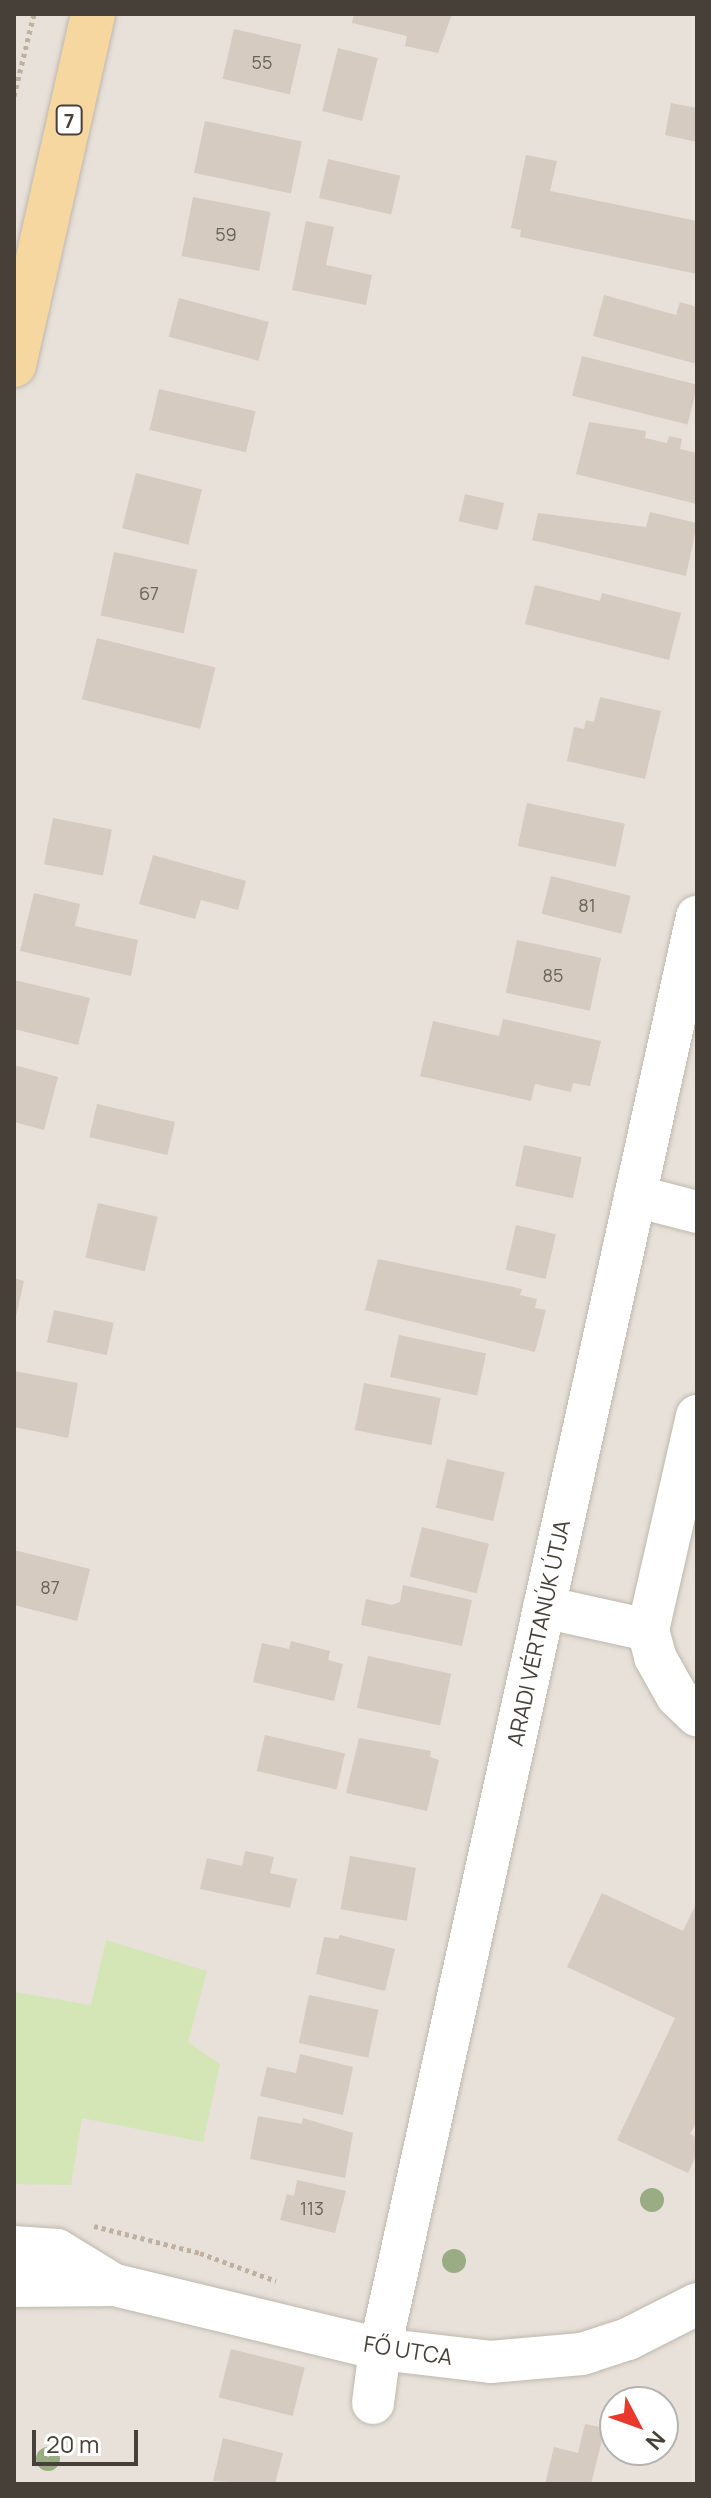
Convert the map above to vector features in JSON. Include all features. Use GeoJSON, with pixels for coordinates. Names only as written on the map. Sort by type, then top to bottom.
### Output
{"type":"FeatureCollection","features":[{"type":"Feature","properties":{"kind":"main road","name":"7"},"geometry":{"type":"LineString","coordinates":[[14,365],[93,14]]}},
{"type":"Feature","properties":{"kind":"street","name":"ARADI VÉRTANÚK ÚTJA"},"geometry":{"type":"LineString","coordinates":[[373,2403],[380,2349],[697,917]]}},
{"type":"Feature","properties":{"kind":"street"},"geometry":{"type":"LineString","coordinates":[[635,1196],[697,1212]]}},
{"type":"Feature","properties":{"kind":"street"},"geometry":{"type":"LineString","coordinates":[[697,1416],[648,1630],[662,1670],[697,1715]]}},
{"type":"Feature","properties":{"kind":"street"},"geometry":{"type":"LineString","coordinates":[[544,1607],[648,1630]]}},
{"type":"Feature","properties":{"kind":"street","name":"FŐ UTCA"},"geometry":{"type":"LineString","coordinates":[[14,2247],[57,2250],[115,2285]]}},
{"type":"Feature","properties":{"kind":"street","name":"FŐ UTCA"},"geometry":{"type":"LineString","coordinates":[[14,2309],[115,2285]]}},
{"type":"Feature","properties":{"kind":"street","name":"FŐ UTCA"},"geometry":{"type":"LineString","coordinates":[[14,2286],[115,2285],[380,2349],[490,2362],[582,2354],[628,2339],[697,2304]]}},
{"type":"Feature","properties":{"kind":"path"},"geometry":{"type":"LineString","coordinates":[[14,96],[34,14]]}},
{"type":"Feature","properties":{"kind":"shaded area"},"geometry":{"type":"Polygon","coordinates":[[[14,14],[697,14],[697,2484],[14,2484],[14,14]]]}},
{"type":"Feature","properties":{"kind":"green space"},"geometry":{"type":"Polygon","coordinates":[[[106,1940],[207,1971],[188,2042],[220,2064],[203,2142],[82,2118],[71,2185],[14,2184],[14,1992],[91,2005],[106,1940]]]}},
{"type":"Feature","properties":{"kind":"building"},"geometry":{"type":"Polygon","coordinates":[[[354,14],[452,14],[438,53],[405,46],[407,36],[352,23],[354,14]]]}},
{"type":"Feature","properties":{"kind":"building"},"geometry":{"type":"Polygon","coordinates":[[[234,29],[301,45],[290,94],[223,79],[234,29]]]}},
{"type":"Feature","properties":{"kind":"building"},"geometry":{"type":"Polygon","coordinates":[[[338,48],[378,58],[362,121],[322,111],[338,48]]]}},
{"type":"Feature","properties":{"kind":"building"},"geometry":{"type":"Polygon","coordinates":[[[671,103],[697,108],[697,142],[665,135],[671,103]]]}},
{"type":"Feature","properties":{"kind":"building"},"geometry":{"type":"Polygon","coordinates":[[[205,121],[302,142],[291,193],[194,173],[205,121]]]}},
{"type":"Feature","properties":{"kind":"building"},"geometry":{"type":"Polygon","coordinates":[[[526,155],[557,161],[550,191],[697,221],[697,274],[520,237],[521,230],[511,228],[526,155]]]}},
{"type":"Feature","properties":{"kind":"building"},"geometry":{"type":"Polygon","coordinates":[[[328,159],[400,176],[391,215],[319,198],[328,159]]]}},
{"type":"Feature","properties":{"kind":"building"},"geometry":{"type":"Polygon","coordinates":[[[193,197],[271,212],[259,271],[182,256],[193,197]]]}},
{"type":"Feature","properties":{"kind":"building"},"geometry":{"type":"Polygon","coordinates":[[[306,221],[334,227],[326,265],[372,275],[366,305],[292,290],[306,221]]]}},
{"type":"Feature","properties":{"kind":"building"},"geometry":{"type":"Polygon","coordinates":[[[604,295],[676,315],[680,302],[697,307],[697,364],[593,336],[604,295]]]}},
{"type":"Feature","properties":{"kind":"building"},"geometry":{"type":"Polygon","coordinates":[[[179,298],[269,322],[258,361],[169,337],[179,298]]]}},
{"type":"Feature","properties":{"kind":"building"},"geometry":{"type":"Polygon","coordinates":[[[582,356],[697,385],[688,425],[572,396],[582,356]]]}},
{"type":"Feature","properties":{"kind":"building"},"geometry":{"type":"Polygon","coordinates":[[[159,389],[255,411],[246,452],[150,430],[159,389]]]}},
{"type":"Feature","properties":{"kind":"building"},"geometry":{"type":"Polygon","coordinates":[[[589,422],[646,431],[645,438],[667,443],[669,436],[682,439],[680,449],[697,453],[697,504],[576,474],[589,422]]]}},
{"type":"Feature","properties":{"kind":"building"},"geometry":{"type":"Polygon","coordinates":[[[136,473],[202,489],[188,545],[122,528],[136,473]]]}},
{"type":"Feature","properties":{"kind":"building"},"geometry":{"type":"Polygon","coordinates":[[[465,494],[504,503],[498,530],[459,521],[465,494]]]}},
{"type":"Feature","properties":{"kind":"building"},"geometry":{"type":"Polygon","coordinates":[[[650,512],[697,523],[686,576],[532,540],[538,513],[646,527],[650,512]]]}},
{"type":"Feature","properties":{"kind":"building"},"geometry":{"type":"Polygon","coordinates":[[[114,552],[197,570],[184,633],[100,616],[114,552]]]}},
{"type":"Feature","properties":{"kind":"building"},"geometry":{"type":"Polygon","coordinates":[[[535,585],[600,601],[602,593],[681,613],[669,660],[525,624],[535,585]]]}},
{"type":"Feature","properties":{"kind":"building"},"geometry":{"type":"Polygon","coordinates":[[[97,638],[215,668],[200,729],[82,699],[97,638]]]}},
{"type":"Feature","properties":{"kind":"building"},"geometry":{"type":"Polygon","coordinates":[[[600,697],[661,711],[645,779],[567,761],[574,727],[584,729],[586,720],[594,722],[600,697]]]}},
{"type":"Feature","properties":{"kind":"building"},"geometry":{"type":"Polygon","coordinates":[[[527,803],[625,824],[616,867],[518,846],[527,803]]]}},
{"type":"Feature","properties":{"kind":"building"},"geometry":{"type":"Polygon","coordinates":[[[53,818],[112,829],[103,876],[44,864],[53,818]]]}},
{"type":"Feature","properties":{"kind":"building"},"geometry":{"type":"Polygon","coordinates":[[[153,855],[246,881],[238,910],[201,900],[195,919],[139,904],[153,855]]]}},
{"type":"Feature","properties":{"kind":"building"},"geometry":{"type":"Polygon","coordinates":[[[551,876],[631,896],[621,934],[542,914],[551,876]]]}},
{"type":"Feature","properties":{"kind":"building"},"geometry":{"type":"Polygon","coordinates":[[[34,893],[80,904],[75,926],[138,940],[131,976],[20,951],[34,893]]]}},
{"type":"Feature","properties":{"kind":"building"},"geometry":{"type":"Polygon","coordinates":[[[517,940],[601,958],[590,1011],[506,993],[517,940]]]}},
{"type":"Feature","properties":{"kind":"building"},"geometry":{"type":"Polygon","coordinates":[[[14,980],[90,998],[78,1045],[14,1029],[14,980]]]}},
{"type":"Feature","properties":{"kind":"building"},"geometry":{"type":"Polygon","coordinates":[[[503,1019],[601,1041],[590,1086],[573,1083],[571,1092],[535,1084],[531,1101],[420,1076],[433,1021],[499,1036],[503,1019]]]}},
{"type":"Feature","properties":{"kind":"building"},"geometry":{"type":"Polygon","coordinates":[[[14,1065],[58,1077],[44,1130],[14,1122],[14,1065]]]}},
{"type":"Feature","properties":{"kind":"building"},"geometry":{"type":"Polygon","coordinates":[[[97,1104],[175,1122],[167,1155],[89,1137],[97,1104]]]}},
{"type":"Feature","properties":{"kind":"building"},"geometry":{"type":"Polygon","coordinates":[[[524,1145],[582,1157],[573,1198],[515,1186],[524,1145]]]}},
{"type":"Feature","properties":{"kind":"building"},"geometry":{"type":"Polygon","coordinates":[[[98,1203],[157,1217],[145,1271],[85,1258],[98,1203]]]}},
{"type":"Feature","properties":{"kind":"building"},"geometry":{"type":"Polygon","coordinates":[[[516,1225],[556,1234],[546,1279],[506,1270],[516,1225]]]}},
{"type":"Feature","properties":{"kind":"building"},"geometry":{"type":"Polygon","coordinates":[[[378,1259],[522,1289],[520,1295],[537,1299],[535,1308],[546,1310],[535,1352],[365,1310],[378,1259]]]}},
{"type":"Feature","properties":{"kind":"building"},"geometry":{"type":"Polygon","coordinates":[[[14,1278],[24,1281],[15,1321],[14,1321],[14,1278]]]}},
{"type":"Feature","properties":{"kind":"building"},"geometry":{"type":"Polygon","coordinates":[[[54,1310],[114,1323],[107,1355],[47,1342],[54,1310]]]}},
{"type":"Feature","properties":{"kind":"building"},"geometry":{"type":"Polygon","coordinates":[[[399,1335],[486,1354],[477,1396],[390,1377],[399,1335]]]}},
{"type":"Feature","properties":{"kind":"building"},"geometry":{"type":"Polygon","coordinates":[[[14,1371],[78,1383],[68,1438],[14,1427],[14,1371]]]}},
{"type":"Feature","properties":{"kind":"building"},"geometry":{"type":"Polygon","coordinates":[[[364,1383],[441,1398],[431,1445],[355,1430],[364,1383]]]}},
{"type":"Feature","properties":{"kind":"building"},"geometry":{"type":"Polygon","coordinates":[[[447,1459],[504,1472],[493,1521],[436,1508],[447,1459]]]}},
{"type":"Feature","properties":{"kind":"building"},"geometry":{"type":"Polygon","coordinates":[[[422,1527],[489,1544],[477,1593],[410,1576],[422,1527]]]}},
{"type":"Feature","properties":{"kind":"building"},"geometry":{"type":"Polygon","coordinates":[[[14,1550],[90,1569],[77,1621],[14,1605],[14,1550]]]}},
{"type":"Feature","properties":{"kind":"building"},"geometry":{"type":"Polygon","coordinates":[[[403,1585],[472,1600],[462,1646],[361,1625],[366,1599],[392,1605],[400,1602],[403,1585]]]}},
{"type":"Feature","properties":{"kind":"building"},"geometry":{"type":"Polygon","coordinates":[[[291,1641],[330,1651],[328,1660],[343,1664],[334,1701],[253,1682],[262,1643],[289,1649],[291,1641]]]}},
{"type":"Feature","properties":{"kind":"building"},"geometry":{"type":"Polygon","coordinates":[[[368,1656],[451,1674],[440,1726],[357,1708],[368,1656]]]}},
{"type":"Feature","properties":{"kind":"building"},"geometry":{"type":"Polygon","coordinates":[[[265,1735],[345,1753],[337,1789],[257,1771],[265,1735]]]}},
{"type":"Feature","properties":{"kind":"building"},"geometry":{"type":"Polygon","coordinates":[[[359,1738],[431,1751],[430,1757],[439,1760],[427,1811],[346,1793],[359,1738]]]}},
{"type":"Feature","properties":{"kind":"building"},"geometry":{"type":"Polygon","coordinates":[[[245,1851],[274,1857],[270,1873],[297,1879],[290,1908],[200,1889],[207,1858],[242,1866],[245,1851]]]}},
{"type":"Feature","properties":{"kind":"building"},"geometry":{"type":"Polygon","coordinates":[[[350,1856],[416,1868],[407,1921],[341,1909],[350,1856]]]}},
{"type":"Feature","properties":{"kind":"building"},"geometry":{"type":"Polygon","coordinates":[[[602,1893],[683,1931],[697,1902],[697,2121],[690,2134],[697,2138],[697,2154],[688,2173],[617,2140],[675,2018],[567,1967],[602,1893]]]}},
{"type":"Feature","properties":{"kind":"building"},"geometry":{"type":"Polygon","coordinates":[[[340,1935],[395,1949],[385,1991],[316,1974],[324,1937],[338,1939],[340,1935]]]}},
{"type":"Feature","properties":{"kind":"building"},"geometry":{"type":"Polygon","coordinates":[[[309,1995],[378,2010],[368,2058],[299,2043],[309,1995]]]}},
{"type":"Feature","properties":{"kind":"building"},"geometry":{"type":"Polygon","coordinates":[[[300,2054],[353,2067],[343,2115],[260,2096],[267,2067],[296,2073],[300,2054]]]}},
{"type":"Feature","properties":{"kind":"building"},"geometry":{"type":"Polygon","coordinates":[[[258,2116],[302,2124],[303,2118],[353,2133],[345,2178],[250,2159],[258,2116]]]}},
{"type":"Feature","properties":{"kind":"building"},"geometry":{"type":"Polygon","coordinates":[[[297,2180],[346,2191],[335,2233],[280,2220],[287,2194],[294,2196],[297,2180]]]}},
{"type":"Feature","properties":{"kind":"building"},"geometry":{"type":"Polygon","coordinates":[[[231,2349],[305,2367],[293,2416],[219,2398],[231,2349]]]}},
{"type":"Feature","properties":{"kind":"building"},"geometry":{"type":"Polygon","coordinates":[[[585,2424],[599,2427],[599,2452],[591,2484],[545,2484],[554,2447],[578,2453],[585,2424]]]}},
{"type":"Feature","properties":{"kind":"building"},"geometry":{"type":"Polygon","coordinates":[[[223,2438],[283,2453],[275,2484],[213,2481],[223,2438]]]}}]}
